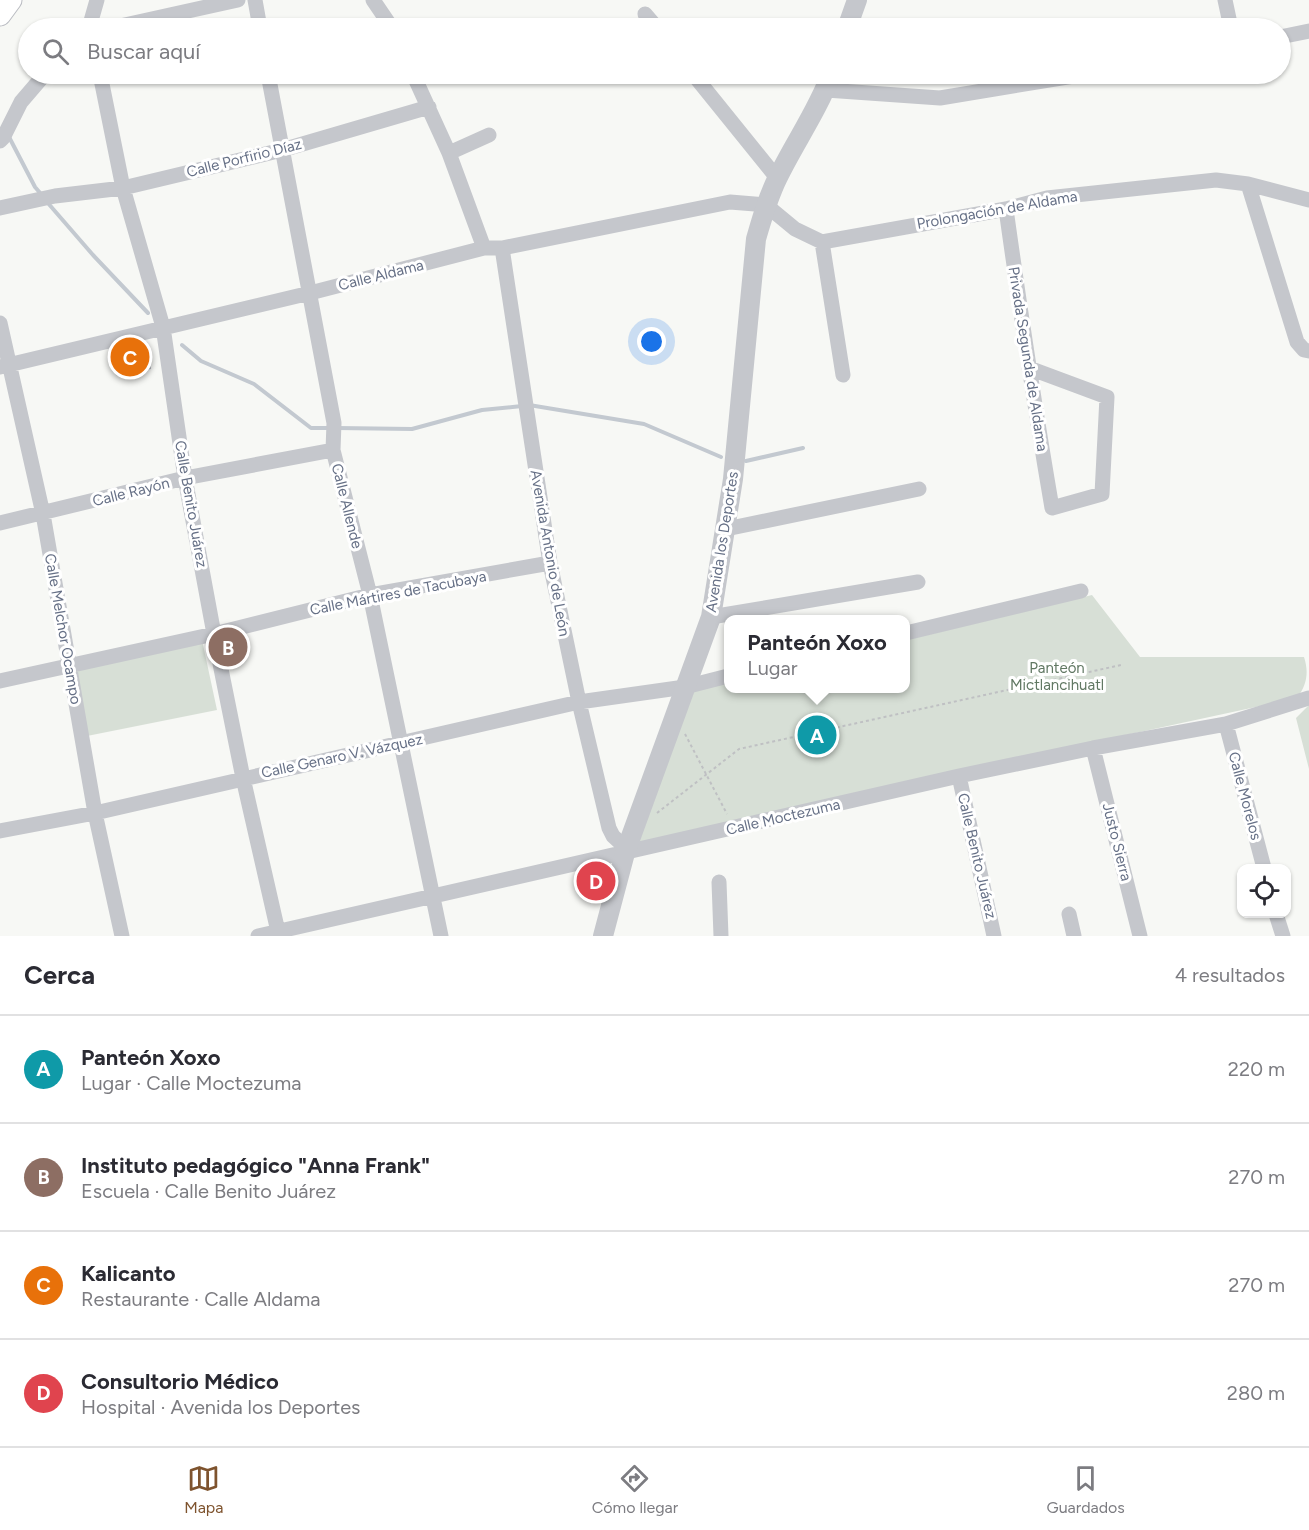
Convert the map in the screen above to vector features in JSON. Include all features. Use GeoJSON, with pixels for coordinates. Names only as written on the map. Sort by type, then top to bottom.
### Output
{"type":"FeatureCollection","features":[{"type":"Feature","properties":{"kind":"main road"},"geometry":{"type":"LineString","coordinates":[[0,15],[11,0]]}},
{"type":"Feature","properties":{"kind":"street"},"geometry":{"type":"LineString","coordinates":[[92,18],[97,0]]}},
{"type":"Feature","properties":{"kind":"street"},"geometry":{"type":"LineString","coordinates":[[156,18],[238,0]]}},
{"type":"Feature","properties":{"kind":"street"},"geometry":{"type":"LineString","coordinates":[[255,0],[259,18]]}},
{"type":"Feature","properties":{"kind":"street"},"geometry":{"type":"LineString","coordinates":[[373,0],[385,18]]}},
{"type":"Feature","properties":{"kind":"street"},"geometry":{"type":"LineString","coordinates":[[851,18],[857,0]]}},
{"type":"Feature","properties":{"kind":"street"},"geometry":{"type":"LineString","coordinates":[[1225,0],[1229,18]]}},
{"type":"Feature","properties":{"kind":"street"},"geometry":{"type":"LineString","coordinates":[[645,14],[648,18]]}},
{"type":"Feature","properties":{"kind":"street"},"geometry":{"type":"LineString","coordinates":[[1291,35],[1309,31]]}},
{"type":"Feature","properties":{"kind":"street"},"geometry":{"type":"LineString","coordinates":[[2,140],[21,102],[36,84]]}},
{"type":"Feature","properties":{"kind":"street","name":"Calle Benito Juárez"},"geometry":{"type":"LineString","coordinates":[[102,84],[123,188],[163,327],[185,478],[214,634],[243,778],[279,934]]}},
{"type":"Feature","properties":{"kind":"street","name":"Calle Allende"},"geometry":{"type":"LineString","coordinates":[[270,84],[334,423],[333,445],[370,595],[441,936]]}},
{"type":"Feature","properties":{"kind":"street"},"geometry":{"type":"LineString","coordinates":[[418,84],[449,153],[484,248]]}},
{"type":"Feature","properties":{"kind":"street"},"geometry":{"type":"LineString","coordinates":[[701,84],[777,178]]}},
{"type":"Feature","properties":{"kind":"street","name":"Avenida los Deportes"},"geometry":{"type":"LineString","coordinates":[[603,936],[628,845],[711,617],[733,478],[756,239],[777,178],[827,84]]}},
{"type":"Feature","properties":{"kind":"street"},"geometry":{"type":"LineString","coordinates":[[842,84],[940,98],[1025,84]]}},
{"type":"Feature","properties":{"kind":"street","name":"Calle Porfirio Díaz"},"geometry":{"type":"LineString","coordinates":[[0,208],[55,196],[123,188],[282,150],[429,108]]}},
{"type":"Feature","properties":{"kind":"street"},"geometry":{"type":"LineString","coordinates":[[449,153],[489,135]]}},
{"type":"Feature","properties":{"kind":"street","name":"Prolongación de Aldama"},"geometry":{"type":"LineString","coordinates":[[822,242],[1006,209],[1047,198],[1215,180],[1248,184],[1309,200]]}},
{"type":"Feature","properties":{"kind":"street"},"geometry":{"type":"LineString","coordinates":[[1248,184],[1297,342],[1304,350],[1309,351]]}},
{"type":"Feature","properties":{"kind":"street","name":"Calle Aldama"},"geometry":{"type":"LineString","coordinates":[[4,366],[310,293],[484,248],[502,248],[730,202],[766,205]]}},
{"type":"Feature","properties":{"kind":"street"},"geometry":{"type":"LineString","coordinates":[[766,205],[795,229],[822,242],[843,375]]}},
{"type":"Feature","properties":{"kind":"street","name":"Privada Segunda de Aldama"},"geometry":{"type":"LineString","coordinates":[[1006,209],[1029,368],[1052,508],[1102,494],[1107,397],[1029,368]]}},
{"type":"Feature","properties":{"kind":"street","name":"Avenida Antonio de León"},"geometry":{"type":"LineString","coordinates":[[502,248],[550,563],[579,702],[609,828],[613,836],[628,845]]}},
{"type":"Feature","properties":{"kind":"street","name":"Calle Melchor Ocampo"},"geometry":{"type":"LineString","coordinates":[[0,323],[4,366],[43,514],[95,813],[122,936]]}},
{"type":"Feature","properties":{"kind":"street","name":"Calle Rayón"},"geometry":{"type":"LineString","coordinates":[[0,523],[333,445]]}},
{"type":"Feature","properties":{"kind":"street"},"geometry":{"type":"LineString","coordinates":[[726,529],[919,489]]}},
{"type":"Feature","properties":{"kind":"street","name":"Calle Mártires de Tacubaya"},"geometry":{"type":"LineString","coordinates":[[0,681],[214,634],[370,595],[550,563]]}},
{"type":"Feature","properties":{"kind":"street"},"geometry":{"type":"LineString","coordinates":[[711,617],[918,582]]}},
{"type":"Feature","properties":{"kind":"street"},"geometry":{"type":"LineString","coordinates":[[910,632],[1081,591]]}},
{"type":"Feature","properties":{"kind":"street","name":"Calle Genaro V. Vázquez"},"geometry":{"type":"LineString","coordinates":[[0,831],[95,813],[579,702],[686,687],[724,677]]}},
{"type":"Feature","properties":{"kind":"street","name":"Calle Moctezuma"},"geometry":{"type":"LineString","coordinates":[[258,936],[279,934],[432,898],[628,845],[734,828],[959,776],[1093,748],[1226,724],[1309,698]]}},
{"type":"Feature","properties":{"kind":"street","name":"Calle Morelos"},"geometry":{"type":"LineString","coordinates":[[1226,724],[1263,864]]}},
{"type":"Feature","properties":{"kind":"street","name":"Justo Sierra"},"geometry":{"type":"LineString","coordinates":[[1093,748],[1140,936]]}},
{"type":"Feature","properties":{"kind":"street","name":"Calle Benito Juárez"},"geometry":{"type":"LineString","coordinates":[[959,776],[994,936]]}},
{"type":"Feature","properties":{"kind":"street"},"geometry":{"type":"LineString","coordinates":[[719,882],[721,936]]}},
{"type":"Feature","properties":{"kind":"street"},"geometry":{"type":"LineString","coordinates":[[1070,914],[1074,936]]}},
{"type":"Feature","properties":{"kind":"street"},"geometry":{"type":"LineString","coordinates":[[1277,918],[1282,936]]}},
{"type":"Feature","properties":{"kind":"path"},"geometry":{"type":"LineString","coordinates":[[628,845],[706,773],[739,749],[1121,665]]}},
{"type":"Feature","properties":{"kind":"path"},"geometry":{"type":"LineString","coordinates":[[675,716],[734,828]]}},
{"type":"Feature","properties":{"kind":"green space","name":"Panteón Mictlancihuatl"},"geometry":{"type":"Polygon","coordinates":[[[1092,595],[1140,657],[1304,657],[1307,673],[1303,688],[1297,698],[752,816],[626,848],[685,687],[724,683],[724,693],[910,693],[910,639],[1092,595]]]}},
{"type":"Feature","properties":{"kind":"green space"},"geometry":{"type":"Polygon","coordinates":[[[202,640],[217,710],[87,736],[74,668],[202,640]]]}},
{"type":"Feature","properties":{"kind":"green space"},"geometry":{"type":"Polygon","coordinates":[[[1309,705],[1309,769],[1296,718],[1309,705]]]}},
{"type":"Feature","properties":{"kind":"building"},"geometry":{"type":"Polygon","coordinates":[[[147,342],[151,369],[117,376],[109,351],[147,342]]]}},
{"type":"Feature","properties":{"kind":"waterway"},"geometry":{"type":"LineString","coordinates":[[8,135],[35,187],[41,194]]}},
{"type":"Feature","properties":{"kind":"waterway"},"geometry":{"type":"LineString","coordinates":[[47,202],[148,313]]}},
{"type":"Feature","properties":{"kind":"waterway"},"geometry":{"type":"LineString","coordinates":[[182,345],[201,361],[254,384],[311,428],[330,428]]}},
{"type":"Feature","properties":{"kind":"waterway"},"geometry":{"type":"LineString","coordinates":[[529,405],[644,424],[721,457]]}},
{"type":"Feature","properties":{"kind":"waterway"},"geometry":{"type":"LineString","coordinates":[[337,428],[412,429],[482,410],[522,406]]}},
{"type":"Feature","properties":{"kind":"waterway"},"geometry":{"type":"LineString","coordinates":[[746,461],[803,448]]}},
{"type":"Feature","properties":{"kind":"place","name":"Kalicanto"},"geometry":{"type":"Point","coordinates":[130,357]}},
{"type":"Feature","properties":{"kind":"place","name":"Instituto pedagógico \"Anna Frank\""},"geometry":{"type":"Point","coordinates":[228,647]}},
{"type":"Feature","properties":{"kind":"place","name":"Panteón Xoxo"},"geometry":{"type":"Point","coordinates":[817,735]}},
{"type":"Feature","properties":{"kind":"place","name":"Consultorio Médico"},"geometry":{"type":"Point","coordinates":[596,881]}}]}
